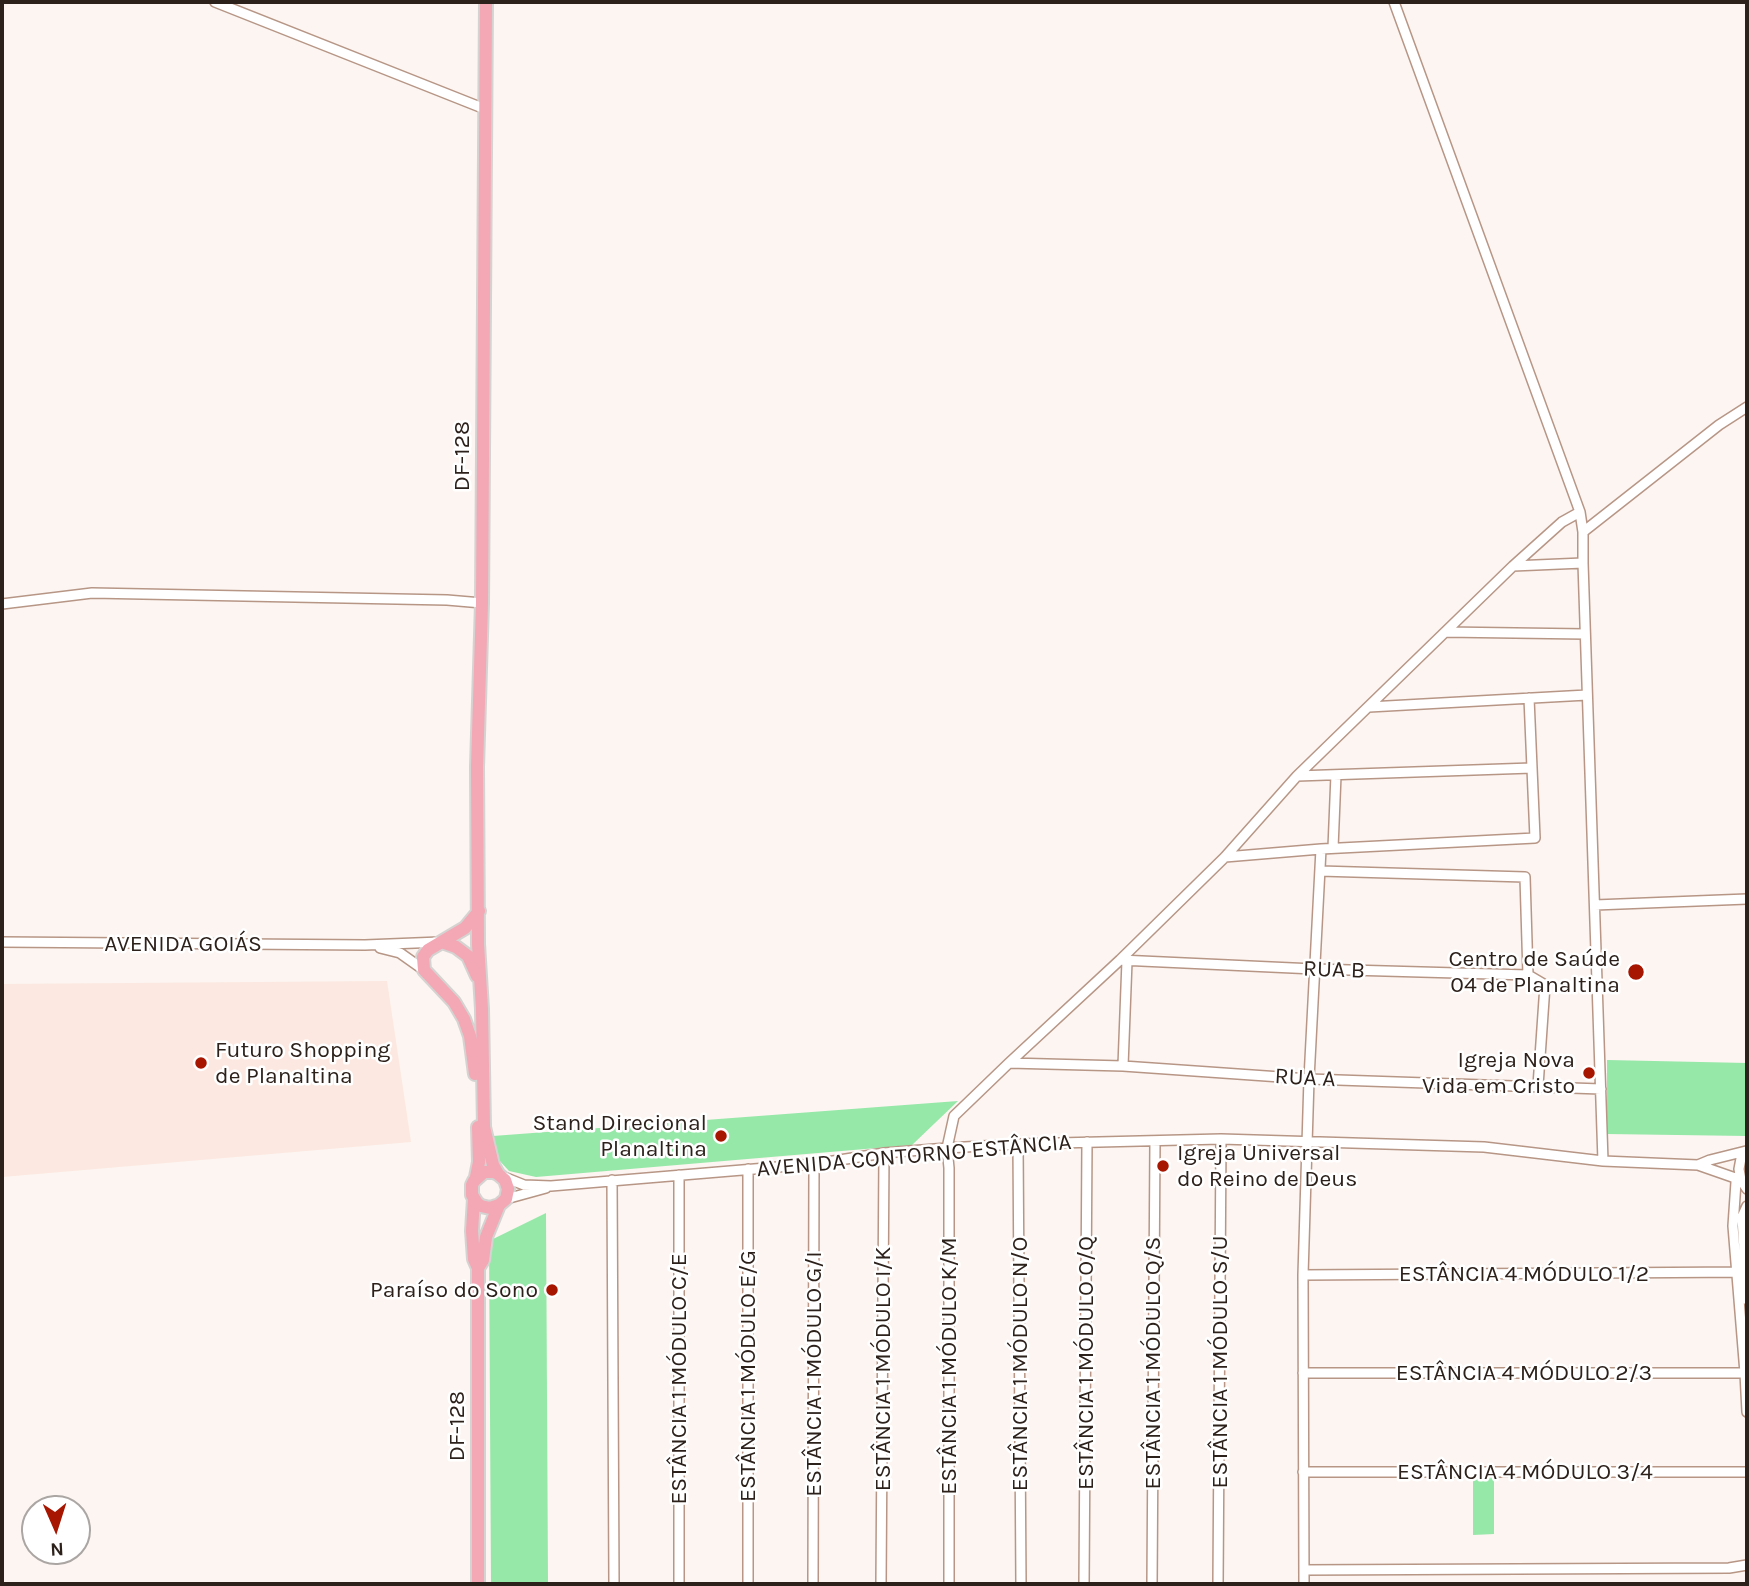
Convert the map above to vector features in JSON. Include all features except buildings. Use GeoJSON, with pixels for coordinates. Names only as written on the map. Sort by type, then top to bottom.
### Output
{"type":"FeatureCollection","features":[{"type":"Feature","properties":{"kind":"main road","name":"DF-128"},"geometry":{"type":"LineString","coordinates":[[478,1268],[483,1260],[486,1237],[493,1217],[508,1189],[489,1153],[484,1127],[479,911],[477,767],[482,603],[486,2]]}},
{"type":"Feature","properties":{"kind":"main road"},"geometry":{"type":"LineString","coordinates":[[424,970],[425,953],[465,928],[479,911]]}},
{"type":"Feature","properties":{"kind":"main road"},"geometry":{"type":"LineString","coordinates":[[442,942],[456,947],[468,956],[481,991],[467,1003],[460,1005],[454,1002]]}},
{"type":"Feature","properties":{"kind":"main road","name":"DF-128"},"geometry":{"type":"LineString","coordinates":[[424,970],[454,1002],[464,1018],[474,1059],[480,1161],[471,1190],[474,1199],[474,1259],[478,1268],[478,1584]]}},
{"type":"Feature","properties":{"kind":"main road"},"geometry":{"type":"LineString","coordinates":[[476,1177],[484,1172],[500,1175]]}},
{"type":"Feature","properties":{"kind":"main road"},"geometry":{"type":"LineString","coordinates":[[474,1199],[485,1208],[495,1207],[502,1202]]}},
{"type":"Feature","properties":{"kind":"street"},"geometry":{"type":"LineString","coordinates":[[215,2],[485,109]]}},
{"type":"Feature","properties":{"kind":"street"},"geometry":{"type":"LineString","coordinates":[[1394,2],[1580,512],[1583,532],[1603,1161]]}},
{"type":"Feature","properties":{"kind":"street"},"geometry":{"type":"LineString","coordinates":[[1583,532],[1719,425],[1747,407]]}},
{"type":"Feature","properties":{"kind":"street","name":"ESTÂNCIA 1 MÓDULO K/M"},"geometry":{"type":"LineString","coordinates":[[949,1584],[947,1148],[954,1116],[1124,960],[1225,857],[1297,776],[1513,566],[1562,522],[1580,512]]}},
{"type":"Feature","properties":{"kind":"street"},"geometry":{"type":"LineString","coordinates":[[1513,566],[1583,563]]}},
{"type":"Feature","properties":{"kind":"street"},"geometry":{"type":"LineString","coordinates":[[2,604],[92,593],[482,603]]}},
{"type":"Feature","properties":{"kind":"street"},"geometry":{"type":"LineString","coordinates":[[1445,632],[1585,634]]}},
{"type":"Feature","properties":{"kind":"street"},"geometry":{"type":"LineString","coordinates":[[1368,707],[1587,695]]}},
{"type":"Feature","properties":{"kind":"street"},"geometry":{"type":"LineString","coordinates":[[1225,857],[1333,848],[1535,838],[1529,698]]}},
{"type":"Feature","properties":{"kind":"street"},"geometry":{"type":"LineString","coordinates":[[1297,776],[1532,768]]}},
{"type":"Feature","properties":{"kind":"street"},"geometry":{"type":"LineString","coordinates":[[1333,848],[1336,775]]}},
{"type":"Feature","properties":{"kind":"street"},"geometry":{"type":"LineString","coordinates":[[1304,1584],[1303,1275],[1308,1079],[1321,849]]}},
{"type":"Feature","properties":{"kind":"street"},"geometry":{"type":"LineString","coordinates":[[1320,871],[1525,877],[1528,975]]}},
{"type":"Feature","properties":{"kind":"street"},"geometry":{"type":"LineString","coordinates":[[1595,905],[1747,899]]}},
{"type":"Feature","properties":{"kind":"street","name":"AVENIDA GOIÁS"},"geometry":{"type":"LineString","coordinates":[[2,942],[365,945],[442,942]]}},
{"type":"Feature","properties":{"kind":"street","name":"AVENIDA GOIÁS"},"geometry":{"type":"LineString","coordinates":[[365,945],[400,953],[424,970]]}},
{"type":"Feature","properties":{"kind":"street"},"geometry":{"type":"LineString","coordinates":[[1124,960],[1124,1066]]}},
{"type":"Feature","properties":{"kind":"street","name":"RUA B"},"geometry":{"type":"LineString","coordinates":[[1124,960],[1528,975],[1545,985],[1538,1086]]}},
{"type":"Feature","properties":{"kind":"street","name":"RUA A"},"geometry":{"type":"LineString","coordinates":[[1009,1063],[1124,1066],[1308,1079],[1601,1089]]}},
{"type":"Feature","properties":{"kind":"street","name":"AVENIDA CONTORNO ESTÂNCIA"},"geometry":{"type":"LineString","coordinates":[[500,1175],[524,1185],[551,1186],[814,1164],[884,1153],[947,1148],[1221,1139],[1484,1147],[1603,1161],[1698,1165],[1741,1180]]}},
{"type":"Feature","properties":{"kind":"street","name":"ESTÂNCIA 1 MÓDULO S/U"},"geometry":{"type":"LineString","coordinates":[[1219,1584],[1221,1139]]}},
{"type":"Feature","properties":{"kind":"street","name":"ESTÂNCIA 1 MÓDULO Q/S"},"geometry":{"type":"LineString","coordinates":[[1152,1584],[1155,1141]]}},
{"type":"Feature","properties":{"kind":"street","name":"ESTÂNCIA 1 MÓDULO O/Q"},"geometry":{"type":"LineString","coordinates":[[1084,1584],[1087,1142]]}},
{"type":"Feature","properties":{"kind":"street","name":"ESTÂNCIA 1 MÓDULO N/O"},"geometry":{"type":"LineString","coordinates":[[1018,1144],[1021,1584]]}},
{"type":"Feature","properties":{"kind":"street"},"geometry":{"type":"LineString","coordinates":[[1744,1152],[1739,1168],[1741,1180],[1747,1189]]}},
{"type":"Feature","properties":{"kind":"street","name":"AVENIDA CONTORNO ESTÂNCIA"},"geometry":{"type":"LineString","coordinates":[[1698,1165],[1744,1152]]}},
{"type":"Feature","properties":{"kind":"street","name":"ESTÂNCIA 1 MÓDULO I/K"},"geometry":{"type":"LineString","coordinates":[[881,1584],[884,1153]]}},
{"type":"Feature","properties":{"kind":"street","name":"ESTÂNCIA 1 MÓDULO G/I"},"geometry":{"type":"LineString","coordinates":[[813,1584],[814,1164]]}},
{"type":"Feature","properties":{"kind":"street","name":"ESTÂNCIA 1 MÓDULO E/G"},"geometry":{"type":"LineString","coordinates":[[748,1169],[748,1584]]}},
{"type":"Feature","properties":{"kind":"street","name":"ESTÂNCIA 1 MÓDULO C/E"},"geometry":{"type":"LineString","coordinates":[[679,1175],[679,1584]]}},
{"type":"Feature","properties":{"kind":"street"},"geometry":{"type":"LineString","coordinates":[[612,1180],[614,1584]]}},
{"type":"Feature","properties":{"kind":"street"},"geometry":{"type":"LineString","coordinates":[[1741,1180],[1736,1182],[1733,1226],[1747,1300]]}},
{"type":"Feature","properties":{"kind":"street","name":"AVENIDA CONTORNO ESTÂNCIA"},"geometry":{"type":"LineString","coordinates":[[502,1202],[551,1186]]}},
{"type":"Feature","properties":{"kind":"street"},"geometry":{"type":"LineString","coordinates":[[1747,1206],[1742,1217],[1741,1272],[1747,1412]]}},
{"type":"Feature","properties":{"kind":"street","name":"ESTÂNCIA 4 MÓDULO 1/2"},"geometry":{"type":"LineString","coordinates":[[1303,1275],[1741,1272]]}},
{"type":"Feature","properties":{"kind":"street","name":"ESTÂNCIA 4 MÓDULO 2/3"},"geometry":{"type":"LineString","coordinates":[[1303,1373],[1745,1373]]}},
{"type":"Feature","properties":{"kind":"street","name":"ESTÂNCIA 4 MÓDULO 3/4"},"geometry":{"type":"LineString","coordinates":[[1303,1472],[1747,1472]]}},
{"type":"Feature","properties":{"kind":"street"},"geometry":{"type":"LineString","coordinates":[[1304,1570],[1730,1568],[1747,1565]]}},
{"type":"Feature","properties":{"kind":"shaded area","name":"Futuro Shopping de Planaltina"},"geometry":{"type":"Polygon","coordinates":[[[387,981],[411,1142],[2,1177],[2,984],[387,981]]]}},
{"type":"Feature","properties":{"kind":"green space"},"geometry":{"type":"Polygon","coordinates":[[[1607,1060],[1747,1063],[1747,1136],[1607,1134],[1607,1060]]]}},
{"type":"Feature","properties":{"kind":"green space"},"geometry":{"type":"Polygon","coordinates":[[[958,1101],[912,1145],[536,1177],[509,1171],[497,1158],[493,1136],[958,1101]]]}},
{"type":"Feature","properties":{"kind":"green space"},"geometry":{"type":"Polygon","coordinates":[[[546,1213],[548,1584],[491,1584],[489,1241],[546,1213]]]}},
{"type":"Feature","properties":{"kind":"green space"},"geometry":{"type":"Polygon","coordinates":[[[1494,1478],[1494,1534],[1473,1535],[1473,1479],[1494,1478]]]}},
{"type":"Feature","properties":{"kind":"place","name":"Centro de Saúde 04 de Planaltina"},"geometry":{"type":"Point","coordinates":[1636,972]}},
{"type":"Feature","properties":{"kind":"place","name":"Futuro Shopping de Planaltina"},"geometry":{"type":"Point","coordinates":[201,1063]}},
{"type":"Feature","properties":{"kind":"place","name":"Igreja Nova Vida em Cristo"},"geometry":{"type":"Point","coordinates":[1589,1073]}},
{"type":"Feature","properties":{"kind":"place","name":"Stand Direcional Planaltina"},"geometry":{"type":"Point","coordinates":[721,1136]}},
{"type":"Feature","properties":{"kind":"place","name":"Igreja Universal do Reino de Deus"},"geometry":{"type":"Point","coordinates":[1163,1166]}},
{"type":"Feature","properties":{"kind":"place","name":"Paraíso do Sono"},"geometry":{"type":"Point","coordinates":[552,1290]}}]}
